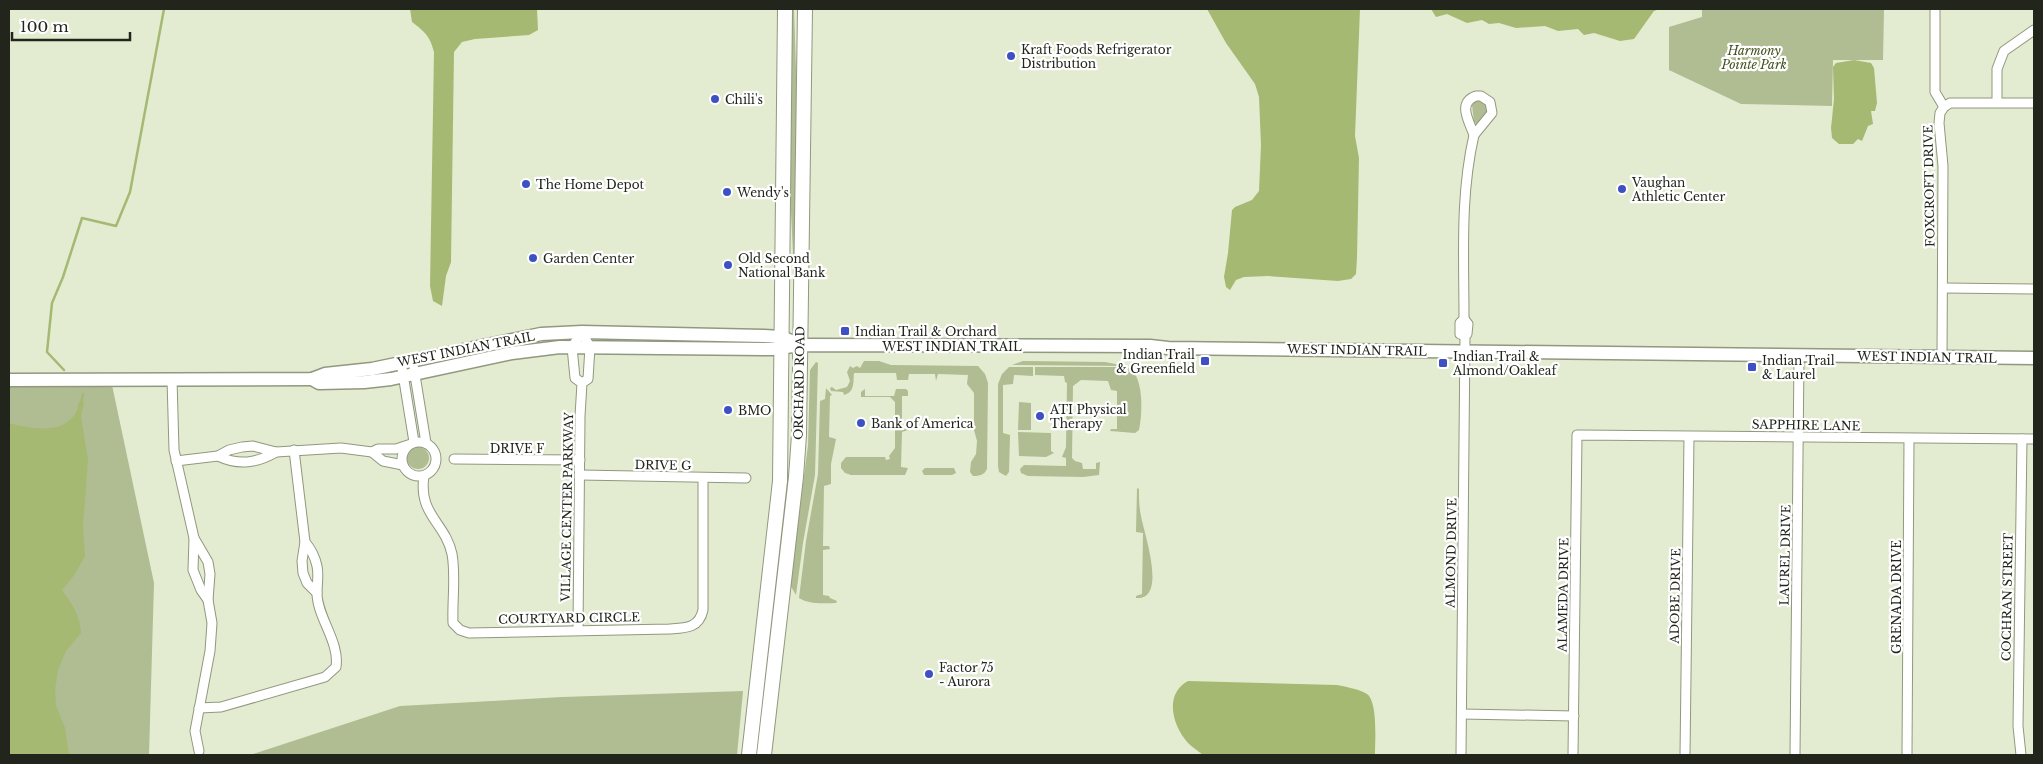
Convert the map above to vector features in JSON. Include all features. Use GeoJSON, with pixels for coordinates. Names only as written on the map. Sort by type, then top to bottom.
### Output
{"type":"FeatureCollection","features":[{"type":"Feature","properties":{"kind":"main road","name":"ORCHARD ROAD"},"geometry":{"type":"LineString","coordinates":[[749,755],[779,491],[785,9]]}},
{"type":"Feature","properties":{"kind":"main road","name":"ORCHARD ROAD"},"geometry":{"type":"LineString","coordinates":[[764,755],[796,477],[799,435],[805,9]]}},
{"type":"Feature","properties":{"kind":"main road","name":"WEST INDIAN TRAIL"},"geometry":{"type":"LineString","coordinates":[[9,380],[312,379],[325,374],[372,369],[522,337],[582,332],[800,345],[1150,346],[1168,348],[2034,358]]}},
{"type":"Feature","properties":{"kind":"main road","name":"WEST INDIAN TRAIL"},"geometry":{"type":"LineString","coordinates":[[312,379],[319,383],[364,382],[409,375],[512,353],[572,347],[679,348],[782,343]]}},
{"type":"Feature","properties":{"kind":"street"},"geometry":{"type":"LineString","coordinates":[[1935,9],[1935,92],[1944,107],[1950,103],[2034,103]]}},
{"type":"Feature","properties":{"kind":"street"},"geometry":{"type":"LineString","coordinates":[[1997,102],[1997,68],[2004,51],[2034,30]]}},
{"type":"Feature","properties":{"kind":"street","name":"FOXCROFT DRIVE"},"geometry":{"type":"LineString","coordinates":[[1942,357],[1943,166],[1939,123],[1940,112],[1944,107]]}},
{"type":"Feature","properties":{"kind":"street","name":"ALMOND DRIVE"},"geometry":{"type":"LineString","coordinates":[[1461,755],[1465,336],[1468,324],[1464,318],[1463,201],[1468,159],[1474,135]]}},
{"type":"Feature","properties":{"kind":"street"},"geometry":{"type":"LineString","coordinates":[[1943,288],[2034,290]]}},
{"type":"Feature","properties":{"kind":"street"},"geometry":{"type":"LineString","coordinates":[[572,347],[582,332],[590,347]]}},
{"type":"Feature","properties":{"kind":"street","name":"VILLAGE CENTER PARKWAY"},"geometry":{"type":"LineString","coordinates":[[572,347],[575,378],[582,384]]}},
{"type":"Feature","properties":{"kind":"street","name":"VILLAGE CENTER PARKWAY"},"geometry":{"type":"LineString","coordinates":[[578,630],[582,384],[588,379],[590,347]]}},
{"type":"Feature","properties":{"kind":"street","name":"LAUREL DRIVE"},"geometry":{"type":"LineString","coordinates":[[1795,755],[1799,356]]}},
{"type":"Feature","properties":{"kind":"street"},"geometry":{"type":"LineString","coordinates":[[407,361],[426,443],[434,450],[437,457],[436,465],[431,472],[424,476],[410,474],[403,465],[402,456],[411,443],[409,375]]}},
{"type":"Feature","properties":{"kind":"street"},"geometry":{"type":"LineString","coordinates":[[172,379],[173,441],[194,538],[193,570],[201,590],[208,600]]}},
{"type":"Feature","properties":{"kind":"street","name":"SAPPHIRE LANE"},"geometry":{"type":"LineString","coordinates":[[1577,435],[2034,439]]}},
{"type":"Feature","properties":{"kind":"street","name":"ALAMEDA DRIVE"},"geometry":{"type":"LineString","coordinates":[[1573,755],[1577,435]]}},
{"type":"Feature","properties":{"kind":"street","name":"ADOBE DRIVE"},"geometry":{"type":"LineString","coordinates":[[1686,755],[1690,437]]}},
{"type":"Feature","properties":{"kind":"street","name":"GRENADA DRIVE"},"geometry":{"type":"LineString","coordinates":[[1907,755],[1909,439]]}},
{"type":"Feature","properties":{"kind":"street","name":"COCHRAN STREET"},"geometry":{"type":"LineString","coordinates":[[2021,755],[2018,717],[2022,439]]}},
{"type":"Feature","properties":{"kind":"street"},"geometry":{"type":"LineString","coordinates":[[176,460],[218,456],[229,450],[253,446],[276,452],[341,448],[372,452],[396,449],[411,443],[426,443]]}},
{"type":"Feature","properties":{"kind":"street"},"geometry":{"type":"LineString","coordinates":[[199,708],[221,707],[325,677],[336,667],[336,653],[317,593],[307,583],[303,573],[302,561],[305,542],[294,450]]}},
{"type":"Feature","properties":{"kind":"street"},"geometry":{"type":"LineString","coordinates":[[218,456],[230,462],[247,463],[263,460],[276,452]]}},
{"type":"Feature","properties":{"kind":"street"},"geometry":{"type":"LineString","coordinates":[[372,452],[383,460],[403,465]]}},
{"type":"Feature","properties":{"kind":"street","name":"DRIVE F"},"geometry":{"type":"LineString","coordinates":[[454,459],[580,460]]}},
{"type":"Feature","properties":{"kind":"street","name":"DRIVE G"},"geometry":{"type":"LineString","coordinates":[[580,475],[746,478]]}},
{"type":"Feature","properties":{"kind":"street","name":"COURTYARD CIRCLE"},"geometry":{"type":"LineString","coordinates":[[424,476],[422,488],[428,510],[446,538],[452,552],[453,615],[456,628],[469,633],[686,628],[695,625],[703,610],[703,478]]}},
{"type":"Feature","properties":{"kind":"street"},"geometry":{"type":"LineString","coordinates":[[194,538],[208,562],[210,574],[208,600],[212,622],[212,636],[195,731],[199,751]]}},
{"type":"Feature","properties":{"kind":"street"},"geometry":{"type":"LineString","coordinates":[[305,542],[311,550],[317,567],[319,582],[317,593]]}},
{"type":"Feature","properties":{"kind":"street"},"geometry":{"type":"LineString","coordinates":[[1462,714],[1574,716]]}},
{"type":"Feature","properties":{"kind":"green space"},"geometry":{"type":"Polygon","coordinates":[[[790,9],[794,9],[798,130],[795,296],[788,148],[790,9]]]}},
{"type":"Feature","properties":{"kind":"green space","name":"Harmony Pointe Park"},"geometry":{"type":"Polygon","coordinates":[[[1702,9],[1884,9],[1883,60],[1833,60],[1832,106],[1741,104],[1669,70],[1669,27],[1702,17],[1702,9]]]}},
{"type":"Feature","properties":{"kind":"green space"},"geometry":{"type":"Polygon","coordinates":[[[1477,100],[1487,102],[1488,112],[1477,124],[1474,122],[1472,105],[1477,100]]]}},
{"type":"Feature","properties":{"kind":"green space"},"geometry":{"type":"Polygon","coordinates":[[[864,361],[879,361],[891,365],[978,366],[985,374],[988,383],[987,469],[985,473],[973,476],[970,472],[971,462],[976,454],[977,441],[974,430],[974,393],[967,384],[968,375],[938,374],[936,381],[935,374],[909,374],[908,380],[897,380],[896,373],[854,373],[853,386],[848,394],[844,395],[843,392],[831,391],[830,388],[832,387],[836,390],[847,387],[850,381],[847,372],[850,366],[860,368],[864,361]]]}},
{"type":"Feature","properties":{"kind":"green space"},"geometry":{"type":"Polygon","coordinates":[[[1023,361],[1105,362],[1126,366],[1012,365],[1023,361]]]}},
{"type":"Feature","properties":{"kind":"green space"},"geometry":{"type":"Polygon","coordinates":[[[816,362],[818,363],[815,475],[796,595],[790,585],[808,445],[810,370],[816,362]]]}},
{"type":"Feature","properties":{"kind":"green space"},"geometry":{"type":"Polygon","coordinates":[[[1009,367],[1033,367],[1033,376],[1014,375],[1013,384],[1003,385],[1003,433],[1010,435],[1009,472],[1006,476],[999,472],[998,466],[998,384],[1002,374],[1009,367]]]}},
{"type":"Feature","properties":{"kind":"green space"},"geometry":{"type":"Polygon","coordinates":[[[1035,367],[1128,367],[1136,376],[1141,397],[1141,411],[1139,430],[1135,433],[1110,431],[1111,429],[1117,429],[1117,391],[1111,390],[1108,381],[1081,380],[1073,386],[1072,458],[1082,463],[1083,469],[1096,469],[1096,463],[1100,462],[1099,475],[1083,477],[1028,476],[1021,473],[1020,469],[1024,465],[1066,466],[1066,458],[1062,457],[1066,447],[1067,383],[1064,376],[1035,375],[1035,367]]]}},
{"type":"Feature","properties":{"kind":"green space"},"geometry":{"type":"Polygon","coordinates":[[[112,385],[154,583],[149,755],[9,755],[9,386],[112,385]]]}},
{"type":"Feature","properties":{"kind":"green space"},"geometry":{"type":"Polygon","coordinates":[[[826,388],[832,395],[830,396],[829,437],[836,439],[831,464],[831,484],[824,486],[823,546],[829,546],[830,549],[823,550],[823,595],[829,596],[837,601],[836,603],[808,602],[799,598],[806,541],[818,474],[820,401],[825,399],[826,388]]]}},
{"type":"Feature","properties":{"kind":"green space"},"geometry":{"type":"Polygon","coordinates":[[[865,389],[865,396],[894,396],[896,389],[906,389],[908,391],[908,396],[902,396],[902,428],[908,430],[902,432],[901,467],[908,468],[905,475],[851,475],[845,473],[841,468],[841,463],[846,457],[885,457],[886,460],[890,459],[889,456],[895,448],[895,402],[890,397],[861,397],[861,392],[865,389]]]}},
{"type":"Feature","properties":{"kind":"green space"},"geometry":{"type":"Polygon","coordinates":[[[1019,402],[1031,403],[1031,430],[1018,430],[1019,402]]]}},
{"type":"Feature","properties":{"kind":"green space"},"geometry":{"type":"Polygon","coordinates":[[[786,430],[785,512],[778,593],[759,755],[754,755],[786,430]]]}},
{"type":"Feature","properties":{"kind":"green space"},"geometry":{"type":"Polygon","coordinates":[[[1018,432],[1051,433],[1051,451],[1054,453],[1046,457],[1019,456],[1018,432]]]}},
{"type":"Feature","properties":{"kind":"green space"},"geometry":{"type":"Polygon","coordinates":[[[418,447],[426,450],[429,458],[426,466],[418,469],[410,466],[407,458],[410,450],[418,447]]]}},
{"type":"Feature","properties":{"kind":"green space"},"geometry":{"type":"Polygon","coordinates":[[[925,468],[954,468],[956,473],[952,475],[924,475],[922,471],[925,468]]]}},
{"type":"Feature","properties":{"kind":"green space"},"geometry":{"type":"Polygon","coordinates":[[[1137,488],[1139,489],[1140,513],[1152,564],[1152,578],[1151,589],[1146,596],[1136,598],[1136,596],[1142,594],[1143,533],[1136,532],[1137,488]]]}},
{"type":"Feature","properties":{"kind":"green space"},"geometry":{"type":"Polygon","coordinates":[[[743,691],[737,755],[250,755],[400,706],[562,697],[743,691]]]}},
{"type":"Feature","properties":{"kind":"shaded area"},"geometry":{"type":"Polygon","coordinates":[[[410,9],[537,9],[538,30],[529,35],[475,39],[462,42],[454,52],[451,262],[446,276],[442,306],[433,301],[430,286],[434,52],[431,42],[426,35],[412,22],[410,9]]]}},
{"type":"Feature","properties":{"kind":"shaded area"},"geometry":{"type":"Polygon","coordinates":[[[1207,9],[1360,9],[1355,136],[1359,158],[1357,258],[1356,274],[1351,279],[1338,281],[1268,276],[1244,277],[1236,280],[1230,290],[1226,287],[1224,277],[1232,210],[1252,200],[1259,191],[1261,145],[1259,97],[1255,84],[1226,43],[1207,9]]]}},
{"type":"Feature","properties":{"kind":"shaded area"},"geometry":{"type":"Polygon","coordinates":[[[1431,9],[1660,9],[1654,11],[1634,39],[1620,41],[1594,33],[1584,35],[1578,29],[1558,31],[1545,26],[1516,28],[1499,23],[1489,24],[1482,20],[1467,23],[1447,14],[1436,17],[1431,9]]]}},
{"type":"Feature","properties":{"kind":"shaded area"},"geometry":{"type":"Polygon","coordinates":[[[1854,60],[1871,63],[1874,68],[1877,103],[1875,111],[1871,111],[1873,124],[1868,126],[1862,141],[1858,139],[1853,144],[1839,144],[1832,138],[1831,128],[1834,99],[1833,67],[1836,63],[1854,60]]]}},
{"type":"Feature","properties":{"kind":"shaded area"},"geometry":{"type":"Polygon","coordinates":[[[81,401],[84,402],[81,416],[88,460],[83,526],[85,556],[75,574],[62,590],[77,615],[81,633],[66,651],[58,670],[55,690],[56,706],[65,728],[69,755],[9,755],[9,423],[30,427],[52,428],[69,421],[76,413],[81,401]]]}},
{"type":"Feature","properties":{"kind":"shaded area"},"geometry":{"type":"Polygon","coordinates":[[[1188,681],[1337,685],[1353,688],[1367,694],[1371,698],[1375,723],[1375,755],[1203,755],[1182,736],[1173,710],[1176,694],[1180,687],[1188,681]]]}},
{"type":"Feature","properties":{"kind":"waterway"},"geometry":{"type":"LineString","coordinates":[[64,370],[47,352],[52,303],[63,277],[82,218],[116,226],[130,192],[164,9]]}},
{"type":"Feature","properties":{"kind":"waterway"},"geometry":{"type":"LineString","coordinates":[[81,404],[83,394]]}},
{"type":"Feature","properties":{"kind":"place","name":"Kraft Foods Refrigerator Distribution"},"geometry":{"type":"Point","coordinates":[1011,56]}},
{"type":"Feature","properties":{"kind":"place","name":"Chili's"},"geometry":{"type":"Point","coordinates":[715,99]}},
{"type":"Feature","properties":{"kind":"place","name":"The Home Depot"},"geometry":{"type":"Point","coordinates":[526,184]}},
{"type":"Feature","properties":{"kind":"place","name":"Vaughan Athletic Center"},"geometry":{"type":"Point","coordinates":[1622,189]}},
{"type":"Feature","properties":{"kind":"place","name":"Wendy's"},"geometry":{"type":"Point","coordinates":[727,192]}},
{"type":"Feature","properties":{"kind":"place","name":"Garden Center"},"geometry":{"type":"Point","coordinates":[533,258]}},
{"type":"Feature","properties":{"kind":"place","name":"Old Second National Bank"},"geometry":{"type":"Point","coordinates":[728,265]}},
{"type":"Feature","properties":{"kind":"place","name":"Indian Trail & Orchard"},"geometry":{"type":"Point","coordinates":[845,331]}},
{"type":"Feature","properties":{"kind":"place","name":"Indian Trail & Greenfield"},"geometry":{"type":"Point","coordinates":[1205,361]}},
{"type":"Feature","properties":{"kind":"place","name":"Indian Trail & Almond/Oakleaf"},"geometry":{"type":"Point","coordinates":[1443,363]}},
{"type":"Feature","properties":{"kind":"place","name":"Indian Trail & Laurel"},"geometry":{"type":"Point","coordinates":[1752,367]}},
{"type":"Feature","properties":{"kind":"place","name":"BMO"},"geometry":{"type":"Point","coordinates":[728,410]}},
{"type":"Feature","properties":{"kind":"place","name":"ATI Physical Therapy"},"geometry":{"type":"Point","coordinates":[1040,416]}},
{"type":"Feature","properties":{"kind":"place","name":"Bank of America"},"geometry":{"type":"Point","coordinates":[861,423]}},
{"type":"Feature","properties":{"kind":"place","name":"Factor 75 - Aurora"},"geometry":{"type":"Point","coordinates":[929,674]}}]}
